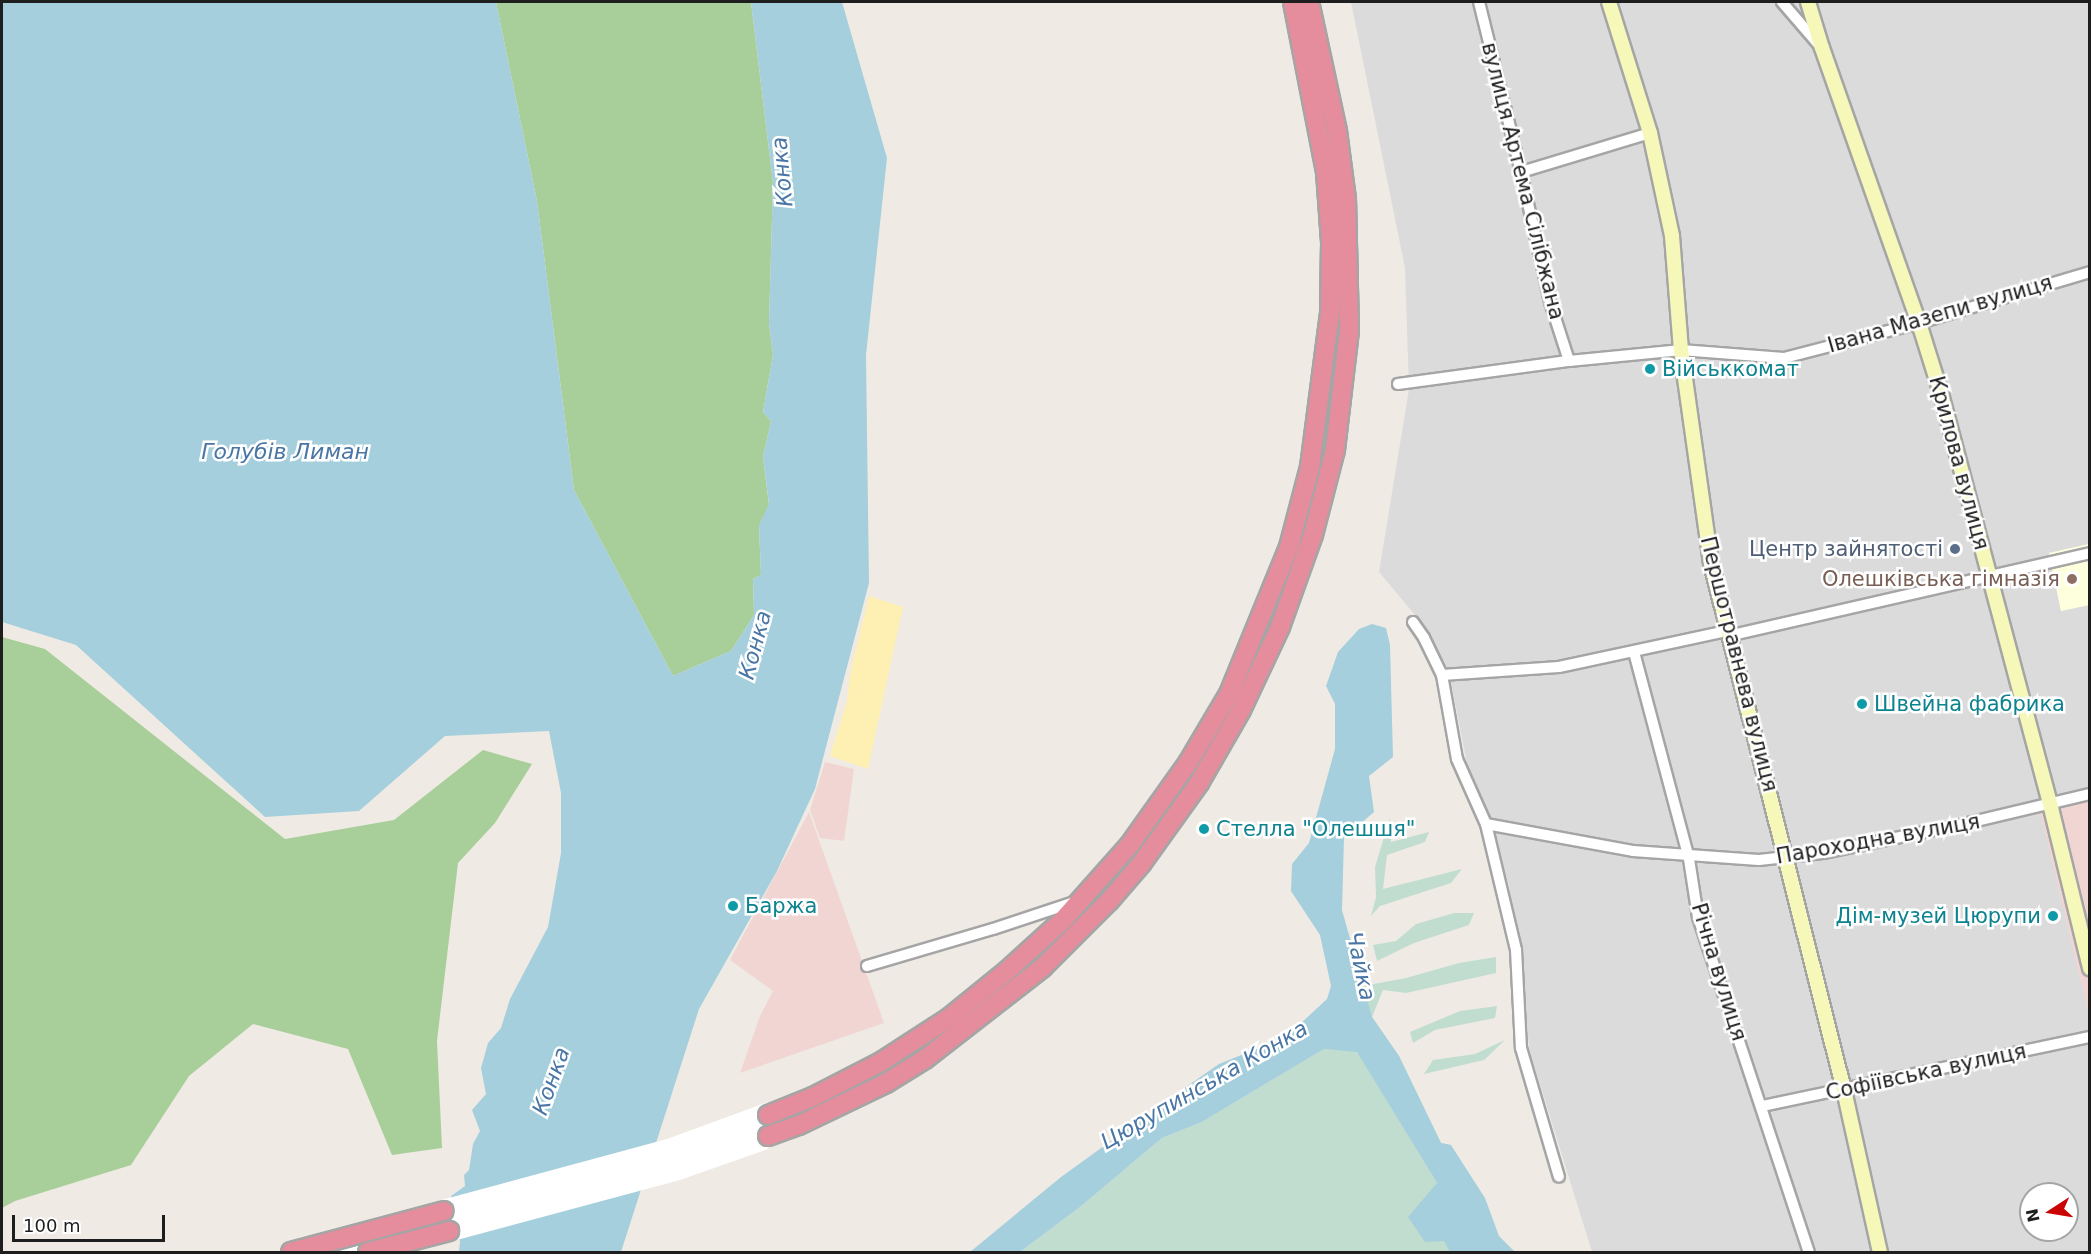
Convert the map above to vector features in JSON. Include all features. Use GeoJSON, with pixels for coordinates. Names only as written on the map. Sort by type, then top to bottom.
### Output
{"type":"FeatureCollection","features":[{"type":"Feature","properties":{"kind":"highway"},"geometry":{"type":"LineString","coordinates":[[768,1115],[813,1097],[881,1062],[949,1018],[1007,971],[1080,900],[1129,846],[1188,764],[1229,694],[1289,548],[1310,468],[1330,314],[1331,242],[1326,172],[1293,2]]}},
{"type":"Feature","properties":{"kind":"highway"},"geometry":{"type":"LineString","coordinates":[[768,1136],[840,1106],[905,1071],[1003,1000],[1043,967],[1109,901],[1141,864],[1199,783],[1241,710],[1280,627],[1312,536],[1335,450],[1349,330],[1346,199],[1337,131],[1310,2]]}},
{"type":"Feature","properties":{"kind":"highway"},"geometry":{"type":"LineString","coordinates":[[294,1252],[444,1211]]}},
{"type":"Feature","properties":{"kind":"highway"},"geometry":{"type":"LineString","coordinates":[[368,1252],[449,1231]]}},
{"type":"Feature","properties":{"kind":"street","name":"вулиця Артема Сілібжана"},"geometry":{"type":"LineString","coordinates":[[1479,2],[1550,302],[1569,360]]}},
{"type":"Feature","properties":{"kind":"street","name":"Першотравнева вулиця"},"geometry":{"type":"LineString","coordinates":[[1609,2],[1650,133],[1672,236],[1681,350],[1711,564],[1845,1090],[1880,1252]]}},
{"type":"Feature","properties":{"kind":"street"},"geometry":{"type":"LineString","coordinates":[[1782,2],[1822,48]]}},
{"type":"Feature","properties":{"kind":"street","name":"Крилова вулиця"},"geometry":{"type":"LineString","coordinates":[[1808,2],[1822,48],[1919,322],[1940,390],[2090,968]]}},
{"type":"Feature","properties":{"kind":"street"},"geometry":{"type":"LineString","coordinates":[[1521,172],[1650,133]]}},
{"type":"Feature","properties":{"kind":"street","name":"Івана Мазепи вулиця"},"geometry":{"type":"LineString","coordinates":[[1398,384],[1569,360],[1681,350],[1784,358],[1919,322],[2090,272]]}},
{"type":"Feature","properties":{"kind":"street"},"geometry":{"type":"LineString","coordinates":[[1442,675],[1559,668],[2090,553]]}},
{"type":"Feature","properties":{"kind":"street"},"geometry":{"type":"LineString","coordinates":[[1413,622],[1424,638],[1442,675],[1458,759],[1486,824],[1516,950],[1521,1048],[1559,1177]]}},
{"type":"Feature","properties":{"kind":"street","name":"Річна вулиця"},"geometry":{"type":"LineString","coordinates":[[1634,651],[1688,856],[1698,917],[1809,1252]]}},
{"type":"Feature","properties":{"kind":"street","name":"Пароходна вулиця"},"geometry":{"type":"LineString","coordinates":[[1486,824],[1633,851],[1688,856],[1787,858],[1968,824],[2090,794]]}},
{"type":"Feature","properties":{"kind":"street"},"geometry":{"type":"LineString","coordinates":[[867,966],[993,929],[1080,900]]}},
{"type":"Feature","properties":{"kind":"street","name":"Софіївська вулиця"},"geometry":{"type":"LineString","coordinates":[[1762,1106],[2090,1037]]}},
{"type":"Feature","properties":{"kind":"shaded area"},"geometry":{"type":"Polygon","coordinates":[[[1351,2],[2089,2],[2089,544],[2049,553],[2061,611],[2089,605],[2089,787],[2038,800],[2089,1015],[2089,1252],[1592,1252],[1530,1052],[1509,885],[1468,768],[1448,668],[1426,628],[1379,572],[1409,389],[1405,268],[1351,2]]]}},
{"type":"Feature","properties":{"kind":"shaded area","name":"Олешківська гімназія"},"geometry":{"type":"Polygon","coordinates":[[[2089,544],[2089,605],[2061,611],[2049,553],[2089,544]]]}},
{"type":"Feature","properties":{"kind":"shaded area"},"geometry":{"type":"Polygon","coordinates":[[[825,762],[854,769],[844,841],[820,838],[810,810],[825,762]]]}},
{"type":"Feature","properties":{"kind":"shaded area"},"geometry":{"type":"Polygon","coordinates":[[[2089,787],[2089,1015],[2037,799],[2089,787]]]}},
{"type":"Feature","properties":{"kind":"shaded area"},"geometry":{"type":"Polygon","coordinates":[[[809,812],[884,1023],[740,1073],[760,1016],[773,991],[730,960],[809,812]]]}},
{"type":"Feature","properties":{"kind":"shaded area"},"geometry":{"type":"Polygon","coordinates":[[[1390,818],[1391,842],[1429,832],[1425,842],[1387,855],[1383,889],[1462,869],[1451,883],[1380,906],[1371,916],[1376,897],[1375,867],[1390,818]]]}},
{"type":"Feature","properties":{"kind":"shaded area"},"geometry":{"type":"Polygon","coordinates":[[[1454,913],[1474,913],[1469,925],[1414,943],[1377,961],[1373,945],[1396,941],[1416,924],[1454,913]]]}},
{"type":"Feature","properties":{"kind":"shaded area"},"geometry":{"type":"Polygon","coordinates":[[[1496,957],[1496,973],[1406,993],[1383,990],[1372,1017],[1399,1056],[1441,1143],[1451,1145],[1450,1161],[1377,1047],[1363,986],[1406,978],[1459,963],[1496,957]]]}},
{"type":"Feature","properties":{"kind":"shaded area"},"geometry":{"type":"Polygon","coordinates":[[[1497,1006],[1495,1018],[1435,1030],[1413,1043],[1410,1032],[1460,1011],[1497,1006]]]}},
{"type":"Feature","properties":{"kind":"shaded area"},"geometry":{"type":"Polygon","coordinates":[[[1505,1040],[1484,1060],[1424,1074],[1433,1060],[1475,1054],[1505,1040]]]}},
{"type":"Feature","properties":{"kind":"shaded area"},"geometry":{"type":"Polygon","coordinates":[[[1324,1049],[1357,1051],[1437,1183],[1471,1252],[1020,1252],[1080,1207],[1162,1138],[1202,1122],[1324,1049]]]}},
{"type":"Feature","properties":{"kind":"green space"},"geometry":{"type":"Polygon","coordinates":[[[496,2],[751,2],[773,183],[769,323],[773,355],[763,412],[771,421],[763,457],[769,505],[759,526],[761,575],[753,579],[754,615],[731,651],[673,676],[574,490],[537,201],[496,2]]]}},
{"type":"Feature","properties":{"kind":"green space"},"geometry":{"type":"Polygon","coordinates":[[[2,637],[45,649],[285,839],[394,820],[483,750],[532,764],[495,823],[458,863],[437,1041],[442,1148],[392,1155],[348,1049],[253,1024],[189,1076],[131,1165],[15,1201],[2,1208],[2,637]]]}},
{"type":"Feature","properties":{"kind":"sand"},"geometry":{"type":"Polygon","coordinates":[[[869,596],[903,607],[868,769],[830,756],[847,701],[850,674],[869,596]]]}},
{"type":"Feature","properties":{"kind":"water","name":"Голубів Лиман"},"geometry":{"type":"Polygon","coordinates":[[[2,2],[496,2],[537,201],[574,490],[673,676],[731,651],[754,615],[753,579],[761,575],[759,525],[769,504],[763,457],[771,421],[763,412],[773,355],[769,323],[773,183],[751,2],[842,2],[887,158],[866,355],[869,583],[815,789],[777,871],[699,1009],[621,1252],[459,1252],[460,1242],[451,1196],[465,1186],[464,1175],[469,1170],[473,1144],[480,1131],[472,1110],[486,1094],[481,1068],[488,1043],[501,1028],[510,999],[548,927],[561,853],[561,793],[549,731],[445,736],[359,811],[265,817],[76,645],[2,622],[2,2]]]}},
{"type":"Feature","properties":{"kind":"water","name":"Цюрупинська Конка"},"geometry":{"type":"Polygon","coordinates":[[[1372,624],[1386,628],[1390,645],[1393,757],[1369,776],[1374,812],[1344,838],[1342,910],[1372,1017],[1399,1056],[1441,1143],[1451,1145],[1485,1198],[1499,1236],[1515,1252],[1450,1252],[1444,1241],[1425,1242],[1408,1217],[1437,1183],[1357,1052],[1324,1049],[1202,1122],[1162,1138],[1080,1207],[1020,1252],[970,1252],[1061,1177],[1176,1094],[1219,1064],[1286,1037],[1327,999],[1331,986],[1320,935],[1291,891],[1292,864],[1309,843],[1335,749],[1335,704],[1326,686],[1338,652],[1359,629],[1372,624]]]}},
{"type":"Feature","properties":{"kind":"pier"},"geometry":{"type":"Polygon","coordinates":[[[768,1102],[768,1149],[680,1180],[412,1252],[297,1252],[297,1239],[667,1139],[768,1102]]]}},
{"type":"Feature","properties":{"kind":"place","name":"Військкомат"},"geometry":{"type":"Point","coordinates":[1650,369]}},
{"type":"Feature","properties":{"kind":"place","name":"Центр зайнятості"},"geometry":{"type":"Point","coordinates":[1955,549]}},
{"type":"Feature","properties":{"kind":"place","name":"Олешківська гімназія"},"geometry":{"type":"Point","coordinates":[2072,579]}},
{"type":"Feature","properties":{"kind":"place","name":"Швейна фабрика"},"geometry":{"type":"Point","coordinates":[1862,704]}},
{"type":"Feature","properties":{"kind":"place","name":"Стелла \"Олешшя\""},"geometry":{"type":"Point","coordinates":[1204,829]}},
{"type":"Feature","properties":{"kind":"place","name":"Баржа"},"geometry":{"type":"Point","coordinates":[733,906]}},
{"type":"Feature","properties":{"kind":"place","name":"Дім-музей Цюрупи"},"geometry":{"type":"Point","coordinates":[2053,916]}},
{"type":"Feature","properties":{"kind":"water label","name":"Конка"},"geometry":{"type":"Point","coordinates":[782,172]}},
{"type":"Feature","properties":{"kind":"water label","name":"Конка"},"geometry":{"type":"Point","coordinates":[755,645]}},
{"type":"Feature","properties":{"kind":"water label","name":"Чайка"},"geometry":{"type":"Point","coordinates":[1361,966]}},
{"type":"Feature","properties":{"kind":"water label","name":"Конка"},"geometry":{"type":"Point","coordinates":[551,1081]}}]}
